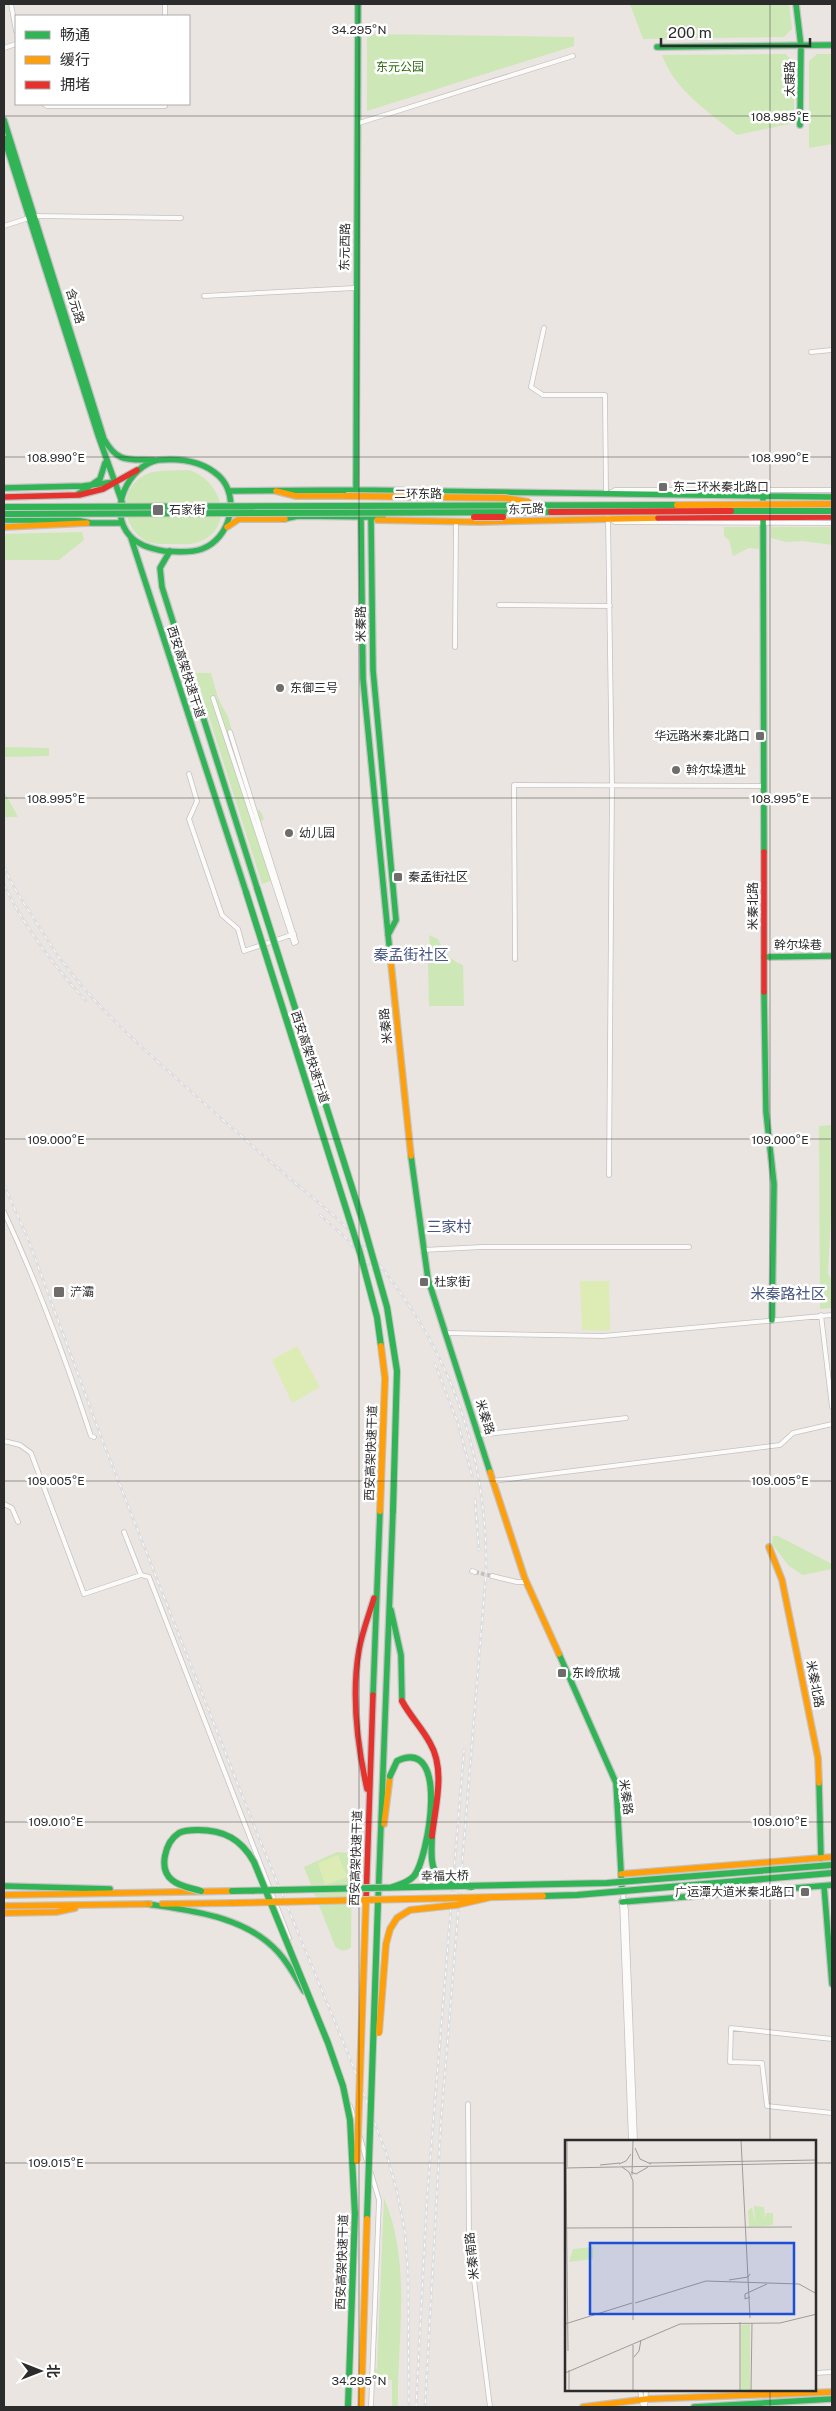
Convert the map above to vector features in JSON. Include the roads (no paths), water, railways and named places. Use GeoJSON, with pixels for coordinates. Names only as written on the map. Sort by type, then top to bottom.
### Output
{"type":"FeatureCollection","features":[{"type":"Feature","properties":{"kind":"main road","name":"东元西路"},"geometry":{"type":"LineString","coordinates":[[356,490],[355,288],[359,123],[358,4]]}},
{"type":"Feature","properties":{"kind":"main road","name":"太康路"},"geometry":{"type":"LineString","coordinates":[[796,4],[801,46],[800,125]]}},
{"type":"Feature","properties":{"kind":"main road"},"geometry":{"type":"LineString","coordinates":[[657,47],[832,45]]}},
{"type":"Feature","properties":{"kind":"main road","name":"含元路"},"geometry":{"type":"LineString","coordinates":[[4,120],[104,453],[122,502]]}},
{"type":"Feature","properties":{"kind":"main road","name":"含元路"},"geometry":{"type":"LineString","coordinates":[[4,138],[110,452],[122,459],[157,461]]}},
{"type":"Feature","properties":{"kind":"main road"},"geometry":{"type":"LineString","coordinates":[[75,495],[96,484],[104,474],[104,453]]}},
{"type":"Feature","properties":{"kind":"main road"},"geometry":{"type":"LineString","coordinates":[[4,498],[75,495],[104,489],[144,466],[157,461],[187,461],[204,464],[220,476],[229,491],[232,509],[224,530],[210,544],[200,550],[186,552],[148,547],[131,538],[122,523],[122,502],[127,486],[144,466]]}},
{"type":"Feature","properties":{"kind":"main road"},"geometry":{"type":"LineString","coordinates":[[4,488],[115,482]]}},
{"type":"Feature","properties":{"kind":"main road","name":"东元路"},"geometry":{"type":"LineString","coordinates":[[229,491],[356,490],[606,495],[763,494],[832,497]]}},
{"type":"Feature","properties":{"kind":"main road"},"geometry":{"type":"LineString","coordinates":[[276,491],[296,496],[505,498],[554,505]]}},
{"type":"Feature","properties":{"kind":"main road","name":"米秦北路"},"geometry":{"type":"LineString","coordinates":[[763,494],[764,957],[766,1112],[774,1184],[772,1320]]}},
{"type":"Feature","properties":{"kind":"main road","name":"二环东路"},"geometry":{"type":"LineString","coordinates":[[4,507],[832,504]]}},
{"type":"Feature","properties":{"kind":"main road","name":"二环东路"},"geometry":{"type":"LineString","coordinates":[[4,514],[832,511]]}},
{"type":"Feature","properties":{"kind":"main road"},"geometry":{"type":"LineString","coordinates":[[283,519],[298,516],[493,517],[557,512]]}},
{"type":"Feature","properties":{"kind":"main road","name":"东元路"},"geometry":{"type":"LineString","coordinates":[[224,530],[239,520],[283,519],[456,522],[608,518],[764,520],[832,517]]}},
{"type":"Feature","properties":{"kind":"main road"},"geometry":{"type":"LineString","coordinates":[[4,520],[76,520],[91,523]]}},
{"type":"Feature","properties":{"kind":"main road","name":"米秦路"},"geometry":{"type":"LineString","coordinates":[[361,520],[362,664],[410,1151],[428,1282],[526,1582],[616,1783],[622,1889]]}},
{"type":"Feature","properties":{"kind":"main road","name":"米秦路"},"geometry":{"type":"LineString","coordinates":[[371,520],[373,670],[396,920],[388,935]]}},
{"type":"Feature","properties":{"kind":"main road"},"geometry":{"type":"LineString","coordinates":[[4,527],[122,523]]}},
{"type":"Feature","properties":{"kind":"main road","name":"西安高架快速干道"},"geometry":{"type":"LineString","coordinates":[[131,538],[246,892],[360,1253],[377,1317],[385,1378],[348,2407]]}},
{"type":"Feature","properties":{"kind":"main road","name":"西安高架快速干道"},"geometry":{"type":"LineString","coordinates":[[170,551],[160,568],[162,587],[362,1218],[387,1307],[397,1371],[361,2407]]}},
{"type":"Feature","properties":{"kind":"main road"},"geometry":{"type":"LineString","coordinates":[[383,882],[392,882]]}},
{"type":"Feature","properties":{"kind":"main road","name":"幹尔垛巷"},"geometry":{"type":"LineString","coordinates":[[764,957],[832,956]]}},
{"type":"Feature","properties":{"kind":"main road","name":"米秦北路"},"geometry":{"type":"LineString","coordinates":[[769,1547],[782,1580],[818,1758],[821,1786],[821,1858]]}},
{"type":"Feature","properties":{"kind":"main road"},"geometry":{"type":"LineString","coordinates":[[369,1798],[355,1729],[357,1676],[358,1656],[378,1580]]}},
{"type":"Feature","properties":{"kind":"main road"},"geometry":{"type":"LineString","coordinates":[[389,1603],[401,1655],[402,1701],[428,1738],[437,1761],[432,1855],[435,1873],[438,1878],[447,1883],[472,1887]]}},
{"type":"Feature","properties":{"kind":"main road"},"geometry":{"type":"LineString","coordinates":[[379,1867],[390,1776],[397,1761],[411,1757],[420,1760],[427,1766],[431,1781],[423,1858],[414,1876],[402,1884],[390,1888]]}},
{"type":"Feature","properties":{"kind":"main road"},"geometry":{"type":"LineString","coordinates":[[201,1891],[176,1882],[167,1874],[164,1865],[165,1857],[174,1837],[182,1832],[206,1830],[222,1832],[237,1838],[254,1862],[335,2062],[346,2098],[352,2146],[355,2215]]}},
{"type":"Feature","properties":{"kind":"main road"},"geometry":{"type":"LineString","coordinates":[[621,1874],[832,1857]]}},
{"type":"Feature","properties":{"kind":"main road","name":"幸福大桥"},"geometry":{"type":"LineString","coordinates":[[4,1895],[607,1883],[832,1865]]}},
{"type":"Feature","properties":{"kind":"main road","name":"幸福大桥"},"geometry":{"type":"LineString","coordinates":[[57,1909],[90,1905],[607,1893],[832,1873]]}},
{"type":"Feature","properties":{"kind":"main road"},"geometry":{"type":"LineString","coordinates":[[623,1902],[832,1885]]}},
{"type":"Feature","properties":{"kind":"main road"},"geometry":{"type":"LineString","coordinates":[[4,1886],[101,1888],[138,1892]]}},
{"type":"Feature","properties":{"kind":"main road"},"geometry":{"type":"LineString","coordinates":[[824,1886],[832,1984]]}},
{"type":"Feature","properties":{"kind":"main road"},"geometry":{"type":"LineString","coordinates":[[372,2103],[385,1954],[388,1936],[394,1922],[401,1914],[410,1910],[456,1905],[491,1897]]}},
{"type":"Feature","properties":{"kind":"main road"},"geometry":{"type":"LineString","coordinates":[[147,1904],[197,1912],[246,1928],[278,1952],[310,2000]]}},
{"type":"Feature","properties":{"kind":"main road"},"geometry":{"type":"LineString","coordinates":[[4,1906],[57,1909]]}},
{"type":"Feature","properties":{"kind":"main road"},"geometry":{"type":"LineString","coordinates":[[4,1913],[57,1909]]}},
{"type":"Feature","properties":{"kind":"main road"},"geometry":{"type":"LineString","coordinates":[[583,2407],[644,2399],[832,2392]]}},
{"type":"Feature","properties":{"kind":"main road"},"geometry":{"type":"LineString","coordinates":[[694,2407],[832,2399]]}},
{"type":"Feature","properties":{"kind":"street"},"geometry":{"type":"LineString","coordinates":[[11,4],[15,26]]}},
{"type":"Feature","properties":{"kind":"street"},"geometry":{"type":"LineString","coordinates":[[359,123],[573,56]]}},
{"type":"Feature","properties":{"kind":"street"},"geometry":{"type":"LineString","coordinates":[[46,105],[165,105]]}},
{"type":"Feature","properties":{"kind":"street"},"geometry":{"type":"LineString","coordinates":[[4,226],[32,217],[181,218]]}},
{"type":"Feature","properties":{"kind":"street"},"geometry":{"type":"LineString","coordinates":[[204,296],[355,288]]}},
{"type":"Feature","properties":{"kind":"street"},"geometry":{"type":"LineString","coordinates":[[544,328],[531,387],[543,395],[606,395],[606,495]]}},
{"type":"Feature","properties":{"kind":"street"},"geometry":{"type":"LineString","coordinates":[[811,352],[832,350]]}},
{"type":"Feature","properties":{"kind":"street"},"geometry":{"type":"LineString","coordinates":[[763,494],[832,490]]}},
{"type":"Feature","properties":{"kind":"street"},"geometry":{"type":"LineString","coordinates":[[608,518],[612,786],[610,1175]]}},
{"type":"Feature","properties":{"kind":"street"},"geometry":{"type":"LineString","coordinates":[[764,520],[832,523]]}},
{"type":"Feature","properties":{"kind":"street"},"geometry":{"type":"LineString","coordinates":[[455,647],[456,522]]}},
{"type":"Feature","properties":{"kind":"street"},"geometry":{"type":"LineString","coordinates":[[499,605],[610,606]]}},
{"type":"Feature","properties":{"kind":"street"},"geometry":{"type":"LineString","coordinates":[[213,698],[295,942]]}},
{"type":"Feature","properties":{"kind":"street"},"geometry":{"type":"LineString","coordinates":[[230,732],[292,935]]}},
{"type":"Feature","properties":{"kind":"street"},"geometry":{"type":"LineString","coordinates":[[189,774],[197,801],[189,819],[222,915],[238,929],[244,951],[292,935]]}},
{"type":"Feature","properties":{"kind":"street"},"geometry":{"type":"LineString","coordinates":[[515,959],[514,785],[764,786]]}},
{"type":"Feature","properties":{"kind":"street"},"geometry":{"type":"LineString","coordinates":[[4,1212],[31,1273],[68,1367],[91,1436],[94,1437]]}},
{"type":"Feature","properties":{"kind":"street"},"geometry":{"type":"LineString","coordinates":[[423,1250],[482,1247],[688,1247]]}},
{"type":"Feature","properties":{"kind":"street"},"geometry":{"type":"LineString","coordinates":[[445,1333],[603,1336],[832,1315]]}},
{"type":"Feature","properties":{"kind":"street"},"geometry":{"type":"LineString","coordinates":[[821,1316],[832,1407]]}},
{"type":"Feature","properties":{"kind":"street"},"geometry":{"type":"LineString","coordinates":[[479,1435],[626,1418]]}},
{"type":"Feature","properties":{"kind":"street"},"geometry":{"type":"LineString","coordinates":[[494,1481],[780,1445],[793,1433],[832,1424]]}},
{"type":"Feature","properties":{"kind":"street"},"geometry":{"type":"LineString","coordinates":[[4,1441],[20,1446],[31,1453],[84,1594],[140,1575],[149,1577],[290,1942]]}},
{"type":"Feature","properties":{"kind":"street"},"geometry":{"type":"LineString","coordinates":[[4,1504],[12,1508],[18,1522]]}},
{"type":"Feature","properties":{"kind":"street"},"geometry":{"type":"LineString","coordinates":[[124,1532],[140,1575]]}},
{"type":"Feature","properties":{"kind":"street"},"geometry":{"type":"LineString","coordinates":[[492,1576],[517,1582],[526,1582]]}},
{"type":"Feature","properties":{"kind":"street","name":"米秦路"},"geometry":{"type":"LineString","coordinates":[[622,1889],[636,2140]]}},
{"type":"Feature","properties":{"kind":"street","name":"米秦路"},"geometry":{"type":"LineString","coordinates":[[623,1902],[631,2140]]}},
{"type":"Feature","properties":{"kind":"street"},"geometry":{"type":"LineString","coordinates":[[832,2039],[731,2028],[730,2062],[762,2062],[767,2106],[832,2113]]}},
{"type":"Feature","properties":{"kind":"street","name":"米秦南路"},"geometry":{"type":"LineString","coordinates":[[468,2104],[469,2240],[490,2407]]}},
{"type":"Feature","properties":{"kind":"street"},"geometry":{"type":"LineString","coordinates":[[350,2106],[379,2200],[371,2407]]}},
{"type":"Feature","properties":{"kind":"street"},"geometry":{"type":"LineString","coordinates":[[816,2373],[832,2372]]}},
{"type":"Feature","properties":{"kind":"street"},"geometry":{"type":"LineString","coordinates":[[640,2391],[644,2399]]}},
{"type":"Feature","properties":{"kind":"street"},"geometry":{"type":"LineString","coordinates":[[644,2407],[646,2391]]}},
{"type":"Feature","properties":{"kind":"tunnel"},"geometry":{"type":"LineString","coordinates":[[475,1572],[492,1576]]}},
{"type":"Feature","properties":{"kind":"railway"},"geometry":{"type":"LineString","coordinates":[[4,867],[17,893],[52,947],[74,977],[125,1032],[340,1221],[387,1274],[413,1312],[436,1351],[454,1392],[469,1435],[479,1479],[485,1525],[486,1573],[441,2121],[425,2407]]}},
{"type":"Feature","properties":{"kind":"railway"},"geometry":{"type":"LineString","coordinates":[[4,885],[21,916],[41,946],[86,1001]]}},
{"type":"Feature","properties":{"kind":"railway"},"geometry":{"type":"LineString","coordinates":[[4,1185],[28,1239],[103,1442],[257,1833],[349,2056],[387,2155],[405,2232],[408,2274],[409,2407]]}},
{"type":"Feature","properties":{"kind":"railway"},"geometry":{"type":"LineString","coordinates":[[320,1215],[347,1239],[377,1274]]}},
{"type":"Feature","properties":{"kind":"railway"},"geometry":{"type":"LineString","coordinates":[[435,1364],[458,1423],[472,1476]]}},
{"type":"Feature","properties":{"kind":"railway"},"geometry":{"type":"LineString","coordinates":[[475,1500],[479,1550]]}},
{"type":"Feature","properties":{"kind":"railway"},"geometry":{"type":"LineString","coordinates":[[416,2407],[427,2198],[464,1750]]}},
{"type":"Feature","properties":{"kind":"place","name":"东二环米秦北路口"},"geometry":{"type":"Point","coordinates":[663,487]}},
{"type":"Feature","properties":{"kind":"place","name":"石家街"},"geometry":{"type":"Point","coordinates":[158,510]}},
{"type":"Feature","properties":{"kind":"place","name":"东御三号"},"geometry":{"type":"Point","coordinates":[280,688]}},
{"type":"Feature","properties":{"kind":"place","name":"华远路米秦北路口"},"geometry":{"type":"Point","coordinates":[760,736]}},
{"type":"Feature","properties":{"kind":"place","name":"斡尔垛遗址"},"geometry":{"type":"Point","coordinates":[676,770]}},
{"type":"Feature","properties":{"kind":"place","name":"幼儿园"},"geometry":{"type":"Point","coordinates":[289,833]}},
{"type":"Feature","properties":{"kind":"place","name":"秦孟街社区"},"geometry":{"type":"Point","coordinates":[398,877]}},
{"type":"Feature","properties":{"kind":"place","name":"杜家街"},"geometry":{"type":"Point","coordinates":[424,1282]}},
{"type":"Feature","properties":{"kind":"place","name":"浐灞"},"geometry":{"type":"Point","coordinates":[59,1292]}},
{"type":"Feature","properties":{"kind":"place","name":"东岭欣城"},"geometry":{"type":"Point","coordinates":[562,1673]}},
{"type":"Feature","properties":{"kind":"place","name":"广运潭大道米秦北路口"},"geometry":{"type":"Point","coordinates":[805,1892]}},
{"type":"Feature","properties":{"kind":"district","name":"秦孟街社区"},"geometry":{"type":"Point","coordinates":[411,954]}},
{"type":"Feature","properties":{"kind":"district","name":"三家村"},"geometry":{"type":"Point","coordinates":[449,1226]}},
{"type":"Feature","properties":{"kind":"district","name":"米秦路社区"},"geometry":{"type":"Point","coordinates":[788,1293]}},
{"type":"Feature","properties":{"kind":"park label","name":"东元公园"},"geometry":{"type":"Point","coordinates":[400,67]}}]}
